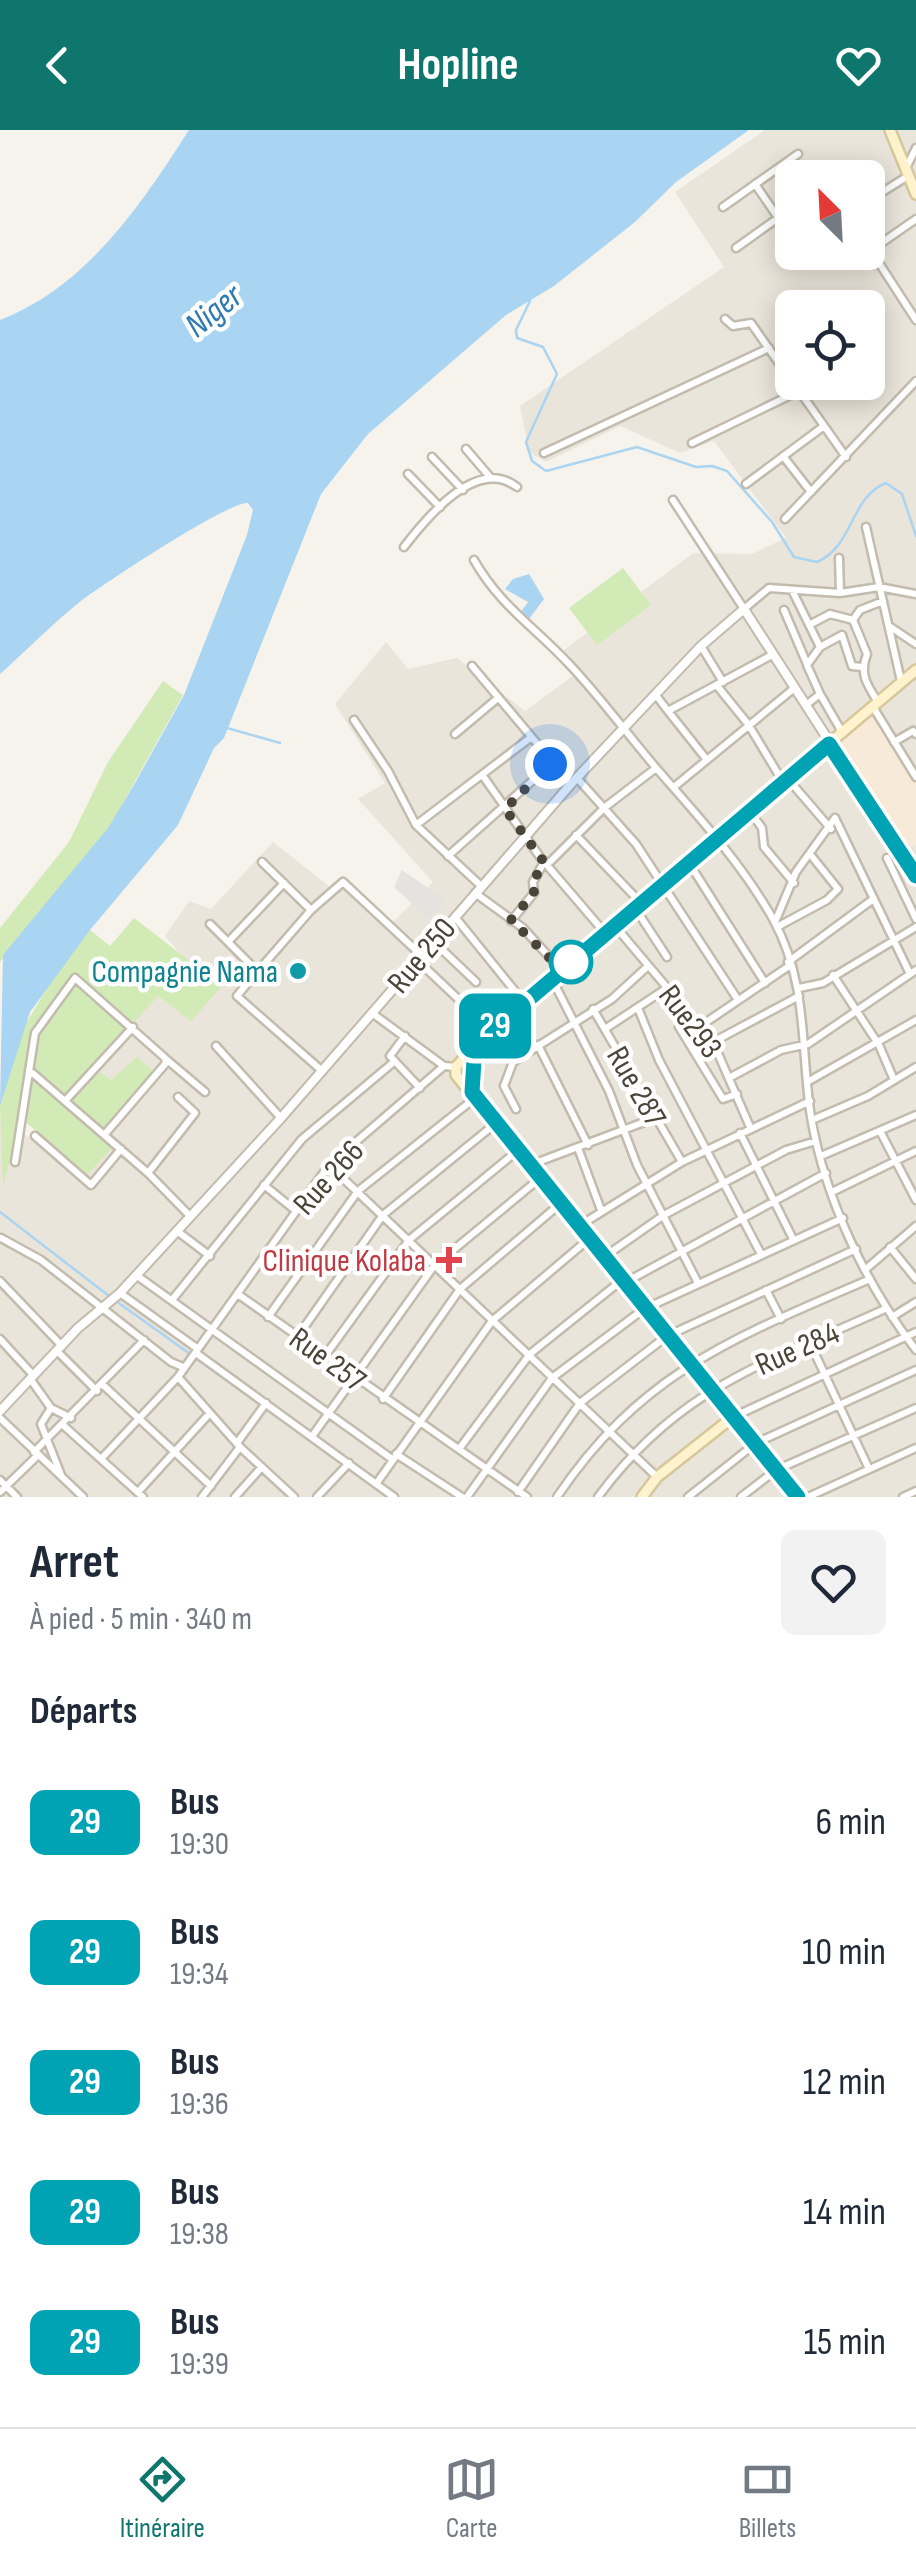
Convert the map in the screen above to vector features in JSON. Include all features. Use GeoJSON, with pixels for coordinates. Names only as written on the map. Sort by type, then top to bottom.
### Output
{"type":"FeatureCollection","features":[{"type":"Feature","properties":{"kind":"main road"},"geometry":{"type":"LineString","coordinates":[[890,130],[916,194]]}},
{"type":"Feature","properties":{"kind":"main road"},"geometry":{"type":"LineString","coordinates":[[642,1497],[657,1477],[733,1417],[538,1179],[456,1075],[456,1068],[490,1030],[916,670]]}},
{"type":"Feature","properties":{"kind":"main road"},"geometry":{"type":"LineString","coordinates":[[474,1094],[477,1042]]}},
{"type":"Feature","properties":{"kind":"street"},"geometry":{"type":"LineString","coordinates":[[885,189],[907,173],[916,148]]}},
{"type":"Feature","properties":{"kind":"street"},"geometry":{"type":"LineString","coordinates":[[722,208],[798,154]]}},
{"type":"Feature","properties":{"kind":"street"},"geometry":{"type":"LineString","coordinates":[[755,184],[775,214]]}},
{"type":"Feature","properties":{"kind":"street"},"geometry":{"type":"LineString","coordinates":[[885,238],[916,219]]}},
{"type":"Feature","properties":{"kind":"street"},"geometry":{"type":"LineString","coordinates":[[736,248],[775,220]]}},
{"type":"Feature","properties":{"kind":"street"},"geometry":{"type":"LineString","coordinates":[[883,270],[916,320]]}},
{"type":"Feature","properties":{"kind":"street"},"geometry":{"type":"LineString","coordinates":[[726,319],[733,326],[751,323],[775,356]]}},
{"type":"Feature","properties":{"kind":"street"},"geometry":{"type":"LineString","coordinates":[[544,454],[769,348]]}},
{"type":"Feature","properties":{"kind":"street"},"geometry":{"type":"LineString","coordinates":[[784,519],[916,381]]}},
{"type":"Feature","properties":{"kind":"street"},"geometry":{"type":"LineString","coordinates":[[692,442],[780,400]]}},
{"type":"Feature","properties":{"kind":"street"},"geometry":{"type":"LineString","coordinates":[[805,400],[846,457]]}},
{"type":"Feature","properties":{"kind":"street"},"geometry":{"type":"LineString","coordinates":[[746,484],[824,426]]}},
{"type":"Feature","properties":{"kind":"street"},"geometry":{"type":"LineString","coordinates":[[466,449],[490,477]]}},
{"type":"Feature","properties":{"kind":"street"},"geometry":{"type":"LineString","coordinates":[[783,456],[811,492]]}},
{"type":"Feature","properties":{"kind":"street"},"geometry":{"type":"LineString","coordinates":[[432,457],[464,490]]}},
{"type":"Feature","properties":{"kind":"street"},"geometry":{"type":"LineString","coordinates":[[408,474],[440,508]]}},
{"type":"Feature","properties":{"kind":"street"},"geometry":{"type":"LineString","coordinates":[[404,547],[440,508],[464,490],[490,477],[504,478],[517,487]]}},
{"type":"Feature","properties":{"kind":"street"},"geometry":{"type":"LineString","coordinates":[[673,500],[770,656],[916,876]]}},
{"type":"Feature","properties":{"kind":"street"},"geometry":{"type":"LineString","coordinates":[[866,527],[901,683]]}},
{"type":"Feature","properties":{"kind":"street"},"geometry":{"type":"LineString","coordinates":[[839,558],[840,594]]}},
{"type":"Feature","properties":{"kind":"street"},"geometry":{"type":"LineString","coordinates":[[474,560],[493,593],[570,665],[674,787],[750,880],[776,925],[799,992],[808,1044],[812,1120],[832,1192],[885,1308],[916,1350]]}},
{"type":"Feature","properties":{"kind":"street"},"geometry":{"type":"LineString","coordinates":[[744,609],[770,588],[840,594],[880,587],[916,594]]}},
{"type":"Feature","properties":{"kind":"street"},"geometry":{"type":"LineString","coordinates":[[792,590],[820,647]]}},
{"type":"Feature","properties":{"kind":"street"},"geometry":{"type":"LineString","coordinates":[[853,620],[860,610],[883,601]]}},
{"type":"Feature","properties":{"kind":"street","name":"Rue 250"},"geometry":{"type":"LineString","coordinates":[[0,1415],[60,1348],[120,1293],[281,1118],[574,781],[626,730],[700,646],[744,609]]}},
{"type":"Feature","properties":{"kind":"street"},"geometry":{"type":"LineString","coordinates":[[784,610],[842,734]]}},
{"type":"Feature","properties":{"kind":"street"},"geometry":{"type":"LineString","coordinates":[[808,625],[830,614],[853,620]]}},
{"type":"Feature","properties":{"kind":"street"},"geometry":{"type":"LineString","coordinates":[[853,620],[866,654],[862,667],[865,682],[916,777]]}},
{"type":"Feature","properties":{"kind":"street"},"geometry":{"type":"LineString","coordinates":[[889,626],[916,644]]}},
{"type":"Feature","properties":{"kind":"street"},"geometry":{"type":"LineString","coordinates":[[807,665],[820,647],[842,635],[852,666],[862,667]]}},
{"type":"Feature","properties":{"kind":"street"},"geometry":{"type":"LineString","coordinates":[[700,646],[721,685],[785,780],[830,829]]}},
{"type":"Feature","properties":{"kind":"street"},"geometry":{"type":"LineString","coordinates":[[668,711],[770,656]]}},
{"type":"Feature","properties":{"kind":"street"},"geometry":{"type":"LineString","coordinates":[[472,666],[550,764],[604,808],[636,844],[738,1000]]}},
{"type":"Feature","properties":{"kind":"street"},"geometry":{"type":"LineString","coordinates":[[674,787],[792,690]]}},
{"type":"Feature","properties":{"kind":"street"},"geometry":{"type":"LineString","coordinates":[[655,694],[707,760]]}},
{"type":"Feature","properties":{"kind":"street"},"geometry":{"type":"LineString","coordinates":[[805,706],[820,694]]}},
{"type":"Feature","properties":{"kind":"street"},"geometry":{"type":"LineString","coordinates":[[455,734],[498,698]]}},
{"type":"Feature","properties":{"kind":"street"},"geometry":{"type":"LineString","coordinates":[[354,720],[388,771],[416,825],[562,970]]}},
{"type":"Feature","properties":{"kind":"street"},"geometry":{"type":"LineString","coordinates":[[894,742],[915,731]]}},
{"type":"Feature","properties":{"kind":"street"},"geometry":{"type":"LineString","coordinates":[[416,825],[530,738]]}},
{"type":"Feature","properties":{"kind":"street"},"geometry":{"type":"LineString","coordinates":[[448,856],[505,809],[550,764]]}},
{"type":"Feature","properties":{"kind":"street"},"geometry":{"type":"LineString","coordinates":[[511,920],[534,893],[533,882],[546,864],[604,808],[656,768]]}},
{"type":"Feature","properties":{"kind":"street"},"geometry":{"type":"LineString","coordinates":[[483,776],[524,836],[606,934]]}},
{"type":"Feature","properties":{"kind":"street"},"geometry":{"type":"LineString","coordinates":[[749,810],[762,828],[764,847],[794,884]]}},
{"type":"Feature","properties":{"kind":"street"},"geometry":{"type":"LineString","coordinates":[[728,1078],[781,1050],[808,1044],[913,972],[892,941],[835,818],[796,872],[776,925]]}},
{"type":"Feature","properties":{"kind":"street"},"geometry":{"type":"LineString","coordinates":[[576,835],[638,905],[667,957]]}},
{"type":"Feature","properties":{"kind":"street"},"geometry":{"type":"LineString","coordinates":[[776,925],[828,900],[838,889],[810,854]]}},
{"type":"Feature","properties":{"kind":"street"},"geometry":{"type":"LineString","coordinates":[[887,858],[916,919]]}},
{"type":"Feature","properties":{"kind":"street"},"geometry":{"type":"LineString","coordinates":[[262,862],[311,910]]}},
{"type":"Feature","properties":{"kind":"street"},"geometry":{"type":"LineString","coordinates":[[689,863],[765,983]]}},
{"type":"Feature","properties":{"kind":"street"},"geometry":{"type":"LineString","coordinates":[[321,1070],[237,996],[311,910],[343,882],[490,1030]]}},
{"type":"Feature","properties":{"kind":"street"},"geometry":{"type":"LineString","coordinates":[[228,942],[284,884]]}},
{"type":"Feature","properties":{"kind":"street"},"geometry":{"type":"LineString","coordinates":[[699,1026],[765,983],[872,900]]}},
{"type":"Feature","properties":{"kind":"street"},"geometry":{"type":"LineString","coordinates":[[454,916],[523,1002]]}},
{"type":"Feature","properties":{"kind":"street"},"geometry":{"type":"LineString","coordinates":[[210,924],[258,972]]}},
{"type":"Feature","properties":{"kind":"street","name":"Rue293"},"geometry":{"type":"LineString","coordinates":[[615,926],[712,1042],[750,1127]]}},
{"type":"Feature","properties":{"kind":"street"},"geometry":{"type":"LineString","coordinates":[[712,1042],[916,928]]}},
{"type":"Feature","properties":{"kind":"street"},"geometry":{"type":"LineString","coordinates":[[433,941],[476,982]]}},
{"type":"Feature","properties":{"kind":"street"},"geometry":{"type":"LineString","coordinates":[[516,1109],[504,1086],[513,1062],[594,1009],[648,966]]}},
{"type":"Feature","properties":{"kind":"street"},"geometry":{"type":"LineString","coordinates":[[833,976],[879,1045],[894,1080]]}},
{"type":"Feature","properties":{"kind":"street"},"geometry":{"type":"LineString","coordinates":[[15,1162],[35,1033],[75,978],[205,1092]]}},
{"type":"Feature","properties":{"kind":"street"},"geometry":{"type":"LineString","coordinates":[[552,979],[646,1183],[698,1283]]}},
{"type":"Feature","properties":{"kind":"street"},"geometry":{"type":"LineString","coordinates":[[605,1029],[667,988]]}},
{"type":"Feature","properties":{"kind":"street"},"geometry":{"type":"LineString","coordinates":[[638,1008],[659,1060],[762,1254]]}},
{"type":"Feature","properties":{"kind":"street","name":"Rue 287"},"geometry":{"type":"LineString","coordinates":[[594,1009],[682,1162]]}},
{"type":"Feature","properties":{"kind":"street"},"geometry":{"type":"LineString","coordinates":[[372,1014],[444,1066],[456,1068]]}},
{"type":"Feature","properties":{"kind":"street"},"geometry":{"type":"LineString","coordinates":[[691,1016],[679,1027],[724,1099],[737,1094]]}},
{"type":"Feature","properties":{"kind":"street"},"geometry":{"type":"LineString","coordinates":[[809,1082],[879,1045],[916,1020]]}},
{"type":"Feature","properties":{"kind":"street"},"geometry":{"type":"LineString","coordinates":[[65,1101],[133,1027]]}},
{"type":"Feature","properties":{"kind":"street"},"geometry":{"type":"LineString","coordinates":[[404,1036],[390,1053],[420,1088]]}},
{"type":"Feature","properties":{"kind":"street"},"geometry":{"type":"LineString","coordinates":[[538,1044],[588,1145]]}},
{"type":"Feature","properties":{"kind":"street"},"geometry":{"type":"LineString","coordinates":[[216,1046],[281,1118]]}},
{"type":"Feature","properties":{"kind":"street"},"geometry":{"type":"LineString","coordinates":[[105,1134],[165,1058]]}},
{"type":"Feature","properties":{"kind":"street"},"geometry":{"type":"LineString","coordinates":[[172,1300],[302,1139],[395,1061]]}},
{"type":"Feature","properties":{"kind":"street","name":"Rue 266"},"geometry":{"type":"LineString","coordinates":[[101,1459],[178,1377],[329,1166],[444,1066]]}},
{"type":"Feature","properties":{"kind":"street"},"geometry":{"type":"LineString","coordinates":[[812,1120],[916,1067]]}},
{"type":"Feature","properties":{"kind":"street"},"geometry":{"type":"LineString","coordinates":[[28,1070],[105,1134],[190,1216]]}},
{"type":"Feature","properties":{"kind":"street"},"geometry":{"type":"LineString","coordinates":[[268,1317],[358,1191],[474,1094]]}},
{"type":"Feature","properties":{"kind":"street"},"geometry":{"type":"LineString","coordinates":[[148,1173],[195,1113],[178,1097]]}},
{"type":"Feature","properties":{"kind":"street"},"geometry":{"type":"LineString","coordinates":[[579,1226],[682,1162],[810,1102]]}},
{"type":"Feature","properties":{"kind":"street"},"geometry":{"type":"LineString","coordinates":[[821,1156],[916,1115]]}},
{"type":"Feature","properties":{"kind":"street"},"geometry":{"type":"LineString","coordinates":[[528,1165],[623,1133],[654,1118]]}},
{"type":"Feature","properties":{"kind":"street"},"geometry":{"type":"LineString","coordinates":[[298,1336],[383,1215],[496,1123]]}},
{"type":"Feature","properties":{"kind":"street"},"geometry":{"type":"LineString","coordinates":[[880,1131],[916,1200]]}},
{"type":"Feature","properties":{"kind":"street"},"geometry":{"type":"LineString","coordinates":[[740,1132],[793,1239]]}},
{"type":"Feature","properties":{"kind":"street"},"geometry":{"type":"LineString","coordinates":[[35,1136],[91,1184],[121,1150]]}},
{"type":"Feature","properties":{"kind":"street"},"geometry":{"type":"LineString","coordinates":[[604,1257],[664,1215],[786,1150],[816,1140]]}},
{"type":"Feature","properties":{"kind":"street"},"geometry":{"type":"LineString","coordinates":[[578,1148],[601,1210]]}},
{"type":"Feature","properties":{"kind":"street"},"geometry":{"type":"LineString","coordinates":[[325,1356],[409,1240],[518,1150]]}},
{"type":"Feature","properties":{"kind":"street"},"geometry":{"type":"LineString","coordinates":[[832,1192],[916,1151]]}},
{"type":"Feature","properties":{"kind":"street"},"geometry":{"type":"LineString","coordinates":[[329,1166],[657,1477]]}},
{"type":"Feature","properties":{"kind":"street"},"geometry":{"type":"LineString","coordinates":[[459,1449],[530,1354],[623,1282],[826,1173]]}},
{"type":"Feature","properties":{"kind":"street"},"geometry":{"type":"LineString","coordinates":[[313,1435],[434,1266],[538,1179]]}},
{"type":"Feature","properties":{"kind":"street"},"geometry":{"type":"LineString","coordinates":[[264,1185],[296,1211]]}},
{"type":"Feature","properties":{"kind":"street"},"geometry":{"type":"LineString","coordinates":[[384,1399],[460,1289],[560,1204]]}},
{"type":"Feature","properties":{"kind":"street"},"geometry":{"type":"LineString","coordinates":[[136,1275],[394,1456],[464,1497],[552,1378],[644,1308],[843,1218]]}},
{"type":"Feature","properties":{"kind":"street"},"geometry":{"type":"LineString","coordinates":[[866,1269],[916,1226]]}},
{"type":"Feature","properties":{"kind":"street"},"geometry":{"type":"LineString","coordinates":[[177,1230],[210,1256]]}},
{"type":"Feature","properties":{"kind":"street"},"geometry":{"type":"LineString","coordinates":[[0,1238],[42,1260],[183,1367]]}},
{"type":"Feature","properties":{"kind":"street"},"geometry":{"type":"LineString","coordinates":[[376,1484],[492,1321],[590,1238]]}},
{"type":"Feature","properties":{"kind":"street"},"geometry":{"type":"LineString","coordinates":[[889,1246],[916,1279]]}},
{"type":"Feature","properties":{"kind":"street"},"geometry":{"type":"LineString","coordinates":[[518,1492],[580,1404],[666,1336],[856,1249]]}},
{"type":"Feature","properties":{"kind":"street"},"geometry":{"type":"LineString","coordinates":[[557,1497],[607,1429],[690,1363],[870,1279]]}},
{"type":"Feature","properties":{"kind":"street"},"geometry":{"type":"LineString","coordinates":[[0,1282],[100,1388],[138,1417],[211,1486]]}},
{"type":"Feature","properties":{"kind":"street"},"geometry":{"type":"LineString","coordinates":[[766,1290],[781,1319]]}},
{"type":"Feature","properties":{"kind":"street"},"geometry":{"type":"LineString","coordinates":[[120,1293],[394,1497]]}},
{"type":"Feature","properties":{"kind":"street","name":"Rue 257"},"geometry":{"type":"LineString","coordinates":[[239,1294],[418,1424],[527,1497]]}},
{"type":"Feature","properties":{"kind":"street"},"geometry":{"type":"LineString","coordinates":[[892,1317],[916,1302]]}},
{"type":"Feature","properties":{"kind":"street","name":"Rue 284"},"geometry":{"type":"LineString","coordinates":[[598,1497],[632,1451],[709,1388],[885,1308]]}},
{"type":"Feature","properties":{"kind":"street"},"geometry":{"type":"LineString","coordinates":[[798,1497],[733,1417],[916,1332]]}},
{"type":"Feature","properties":{"kind":"street"},"geometry":{"type":"LineString","coordinates":[[0,1339],[33,1378],[50,1408],[70,1418]]}},
{"type":"Feature","properties":{"kind":"street"},"geometry":{"type":"LineString","coordinates":[[17,1497],[1,1490],[144,1340]]}},
{"type":"Feature","properties":{"kind":"street"},"geometry":{"type":"LineString","coordinates":[[810,1343],[869,1469]]}},
{"type":"Feature","properties":{"kind":"street"},"geometry":{"type":"LineString","coordinates":[[688,1497],[756,1443],[916,1370]]}},
{"type":"Feature","properties":{"kind":"street"},"geometry":{"type":"LineString","coordinates":[[178,1377],[238,1445],[294,1497]]}},
{"type":"Feature","properties":{"kind":"street"},"geometry":{"type":"LineString","coordinates":[[202,1497],[266,1403]]}},
{"type":"Feature","properties":{"kind":"street"},"geometry":{"type":"LineString","coordinates":[[50,1408],[40,1420],[62,1477]]}},
{"type":"Feature","properties":{"kind":"street"},"geometry":{"type":"LineString","coordinates":[[741,1497],[776,1470],[916,1408]]}},
{"type":"Feature","properties":{"kind":"street"},"geometry":{"type":"LineString","coordinates":[[64,1426],[140,1495],[209,1414]]}},
{"type":"Feature","properties":{"kind":"street"},"geometry":{"type":"LineString","coordinates":[[0,1415],[83,1497]]}},
{"type":"Feature","properties":{"kind":"street"},"geometry":{"type":"LineString","coordinates":[[808,1497],[916,1448]]}},
{"type":"Feature","properties":{"kind":"street"},"geometry":{"type":"LineString","coordinates":[[317,1497],[348,1463]]}},
{"type":"Feature","properties":{"kind":"street"},"geometry":{"type":"LineString","coordinates":[[235,1497],[262,1468]]}},
{"type":"Feature","properties":{"kind":"street"},"geometry":{"type":"LineString","coordinates":[[903,1497],[916,1491]]}},
{"type":"Feature","properties":{"kind":"shaded area"},"geometry":{"type":"Polygon","coordinates":[[[765,130],[916,130],[916,1497],[0,1497],[0,1119],[67,1161],[93,1136],[28,1023],[196,972],[165,936],[189,901],[211,909],[273,842],[334,890],[343,882],[390,925],[433,882],[358,799],[385,783],[335,704],[386,642],[408,669],[457,658],[525,711],[574,675],[559,654],[693,553],[752,554],[786,538],[714,441],[680,453],[620,426],[546,462],[529,452],[520,406],[724,267],[675,192],[765,130]]]}},
{"type":"Feature","properties":{"kind":"shaded area"},"geometry":{"type":"Polygon","coordinates":[[[874,712],[916,776],[916,845],[904,853],[835,744],[874,712]]]}},
{"type":"Feature","properties":{"kind":"shaded area"},"geometry":{"type":"Polygon","coordinates":[[[402,870],[446,900],[429,920],[394,887],[402,870]]]}},
{"type":"Feature","properties":{"kind":"green space"},"geometry":{"type":"Polygon","coordinates":[[[623,568],[651,605],[597,645],[569,608],[623,568]]]}},
{"type":"Feature","properties":{"kind":"green space"},"geometry":{"type":"Polygon","coordinates":[[[163,681],[183,695],[109,828],[0,962],[0,928],[69,842],[108,762],[163,681]]]}},
{"type":"Feature","properties":{"kind":"green space"},"geometry":{"type":"Polygon","coordinates":[[[134,918],[222,986],[191,1021],[158,996],[93,1067],[111,1080],[137,1057],[153,1071],[100,1135],[113,1147],[87,1175],[21,1118],[3,1186],[0,1106],[22,1030],[52,980],[90,930],[110,946],[134,918]]]}},
{"type":"Feature","properties":{"kind":"water","name":"Niger"},"geometry":{"type":"Polygon","coordinates":[[[189,130],[749,130],[676,182],[635,222],[554,286],[506,315],[368,434],[321,494],[224,738],[214,748],[178,825],[90,930],[30,1012],[0,1106],[3,955],[108,828],[135,783],[184,695],[247,535],[253,510],[248,503],[216,515],[139,562],[81,601],[0,674],[0,320],[59,287],[109,241],[189,130]]]}},
{"type":"Feature","properties":{"kind":"water"},"geometry":{"type":"Polygon","coordinates":[[[529,574],[544,599],[526,623],[520,613],[528,602],[505,589],[513,579],[529,574]]]}},
{"type":"Feature","properties":{"kind":"waterway"},"geometry":{"type":"LineString","coordinates":[[530,301],[516,330],[517,338],[543,347],[557,374],[526,442],[532,461],[546,471],[637,447],[696,467],[712,466],[727,471],[772,522],[794,557],[817,562],[838,545],[865,499],[886,483],[902,494],[916,536]]}},
{"type":"Feature","properties":{"kind":"waterway"},"geometry":{"type":"LineString","coordinates":[[227,728],[280,743]]}},
{"type":"Feature","properties":{"kind":"waterway"},"geometry":{"type":"LineString","coordinates":[[0,1212],[109,1296]]}},
{"type":"Feature","properties":{"kind":"waterway"},"geometry":{"type":"LineString","coordinates":[[116,1301],[260,1404]]}},
{"type":"Feature","properties":{"kind":"waterway"},"geometry":{"type":"LineString","coordinates":[[266,1409],[292,1427]]}},
{"type":"Feature","properties":{"kind":"bus line","name":"29"},"geometry":{"type":"LineString","coordinates":[[798,1497],[538,1179],[472,1092],[475,1045],[829,744],[916,876]]}},
{"type":"Feature","properties":{"kind":"place","name":"Compagnie Nama"},"geometry":{"type":"Point","coordinates":[298,971]}},
{"type":"Feature","properties":{"kind":"place","name":"Clinique Kolaba"},"geometry":{"type":"Point","coordinates":[449,1260]}},
{"type":"Feature","properties":{"kind":"route"},"geometry":{"type":"LineString","coordinates":[[550,764],[505,809],[544,862],[533,882],[534,893],[511,920],[562,970],[571,962]]}}]}
